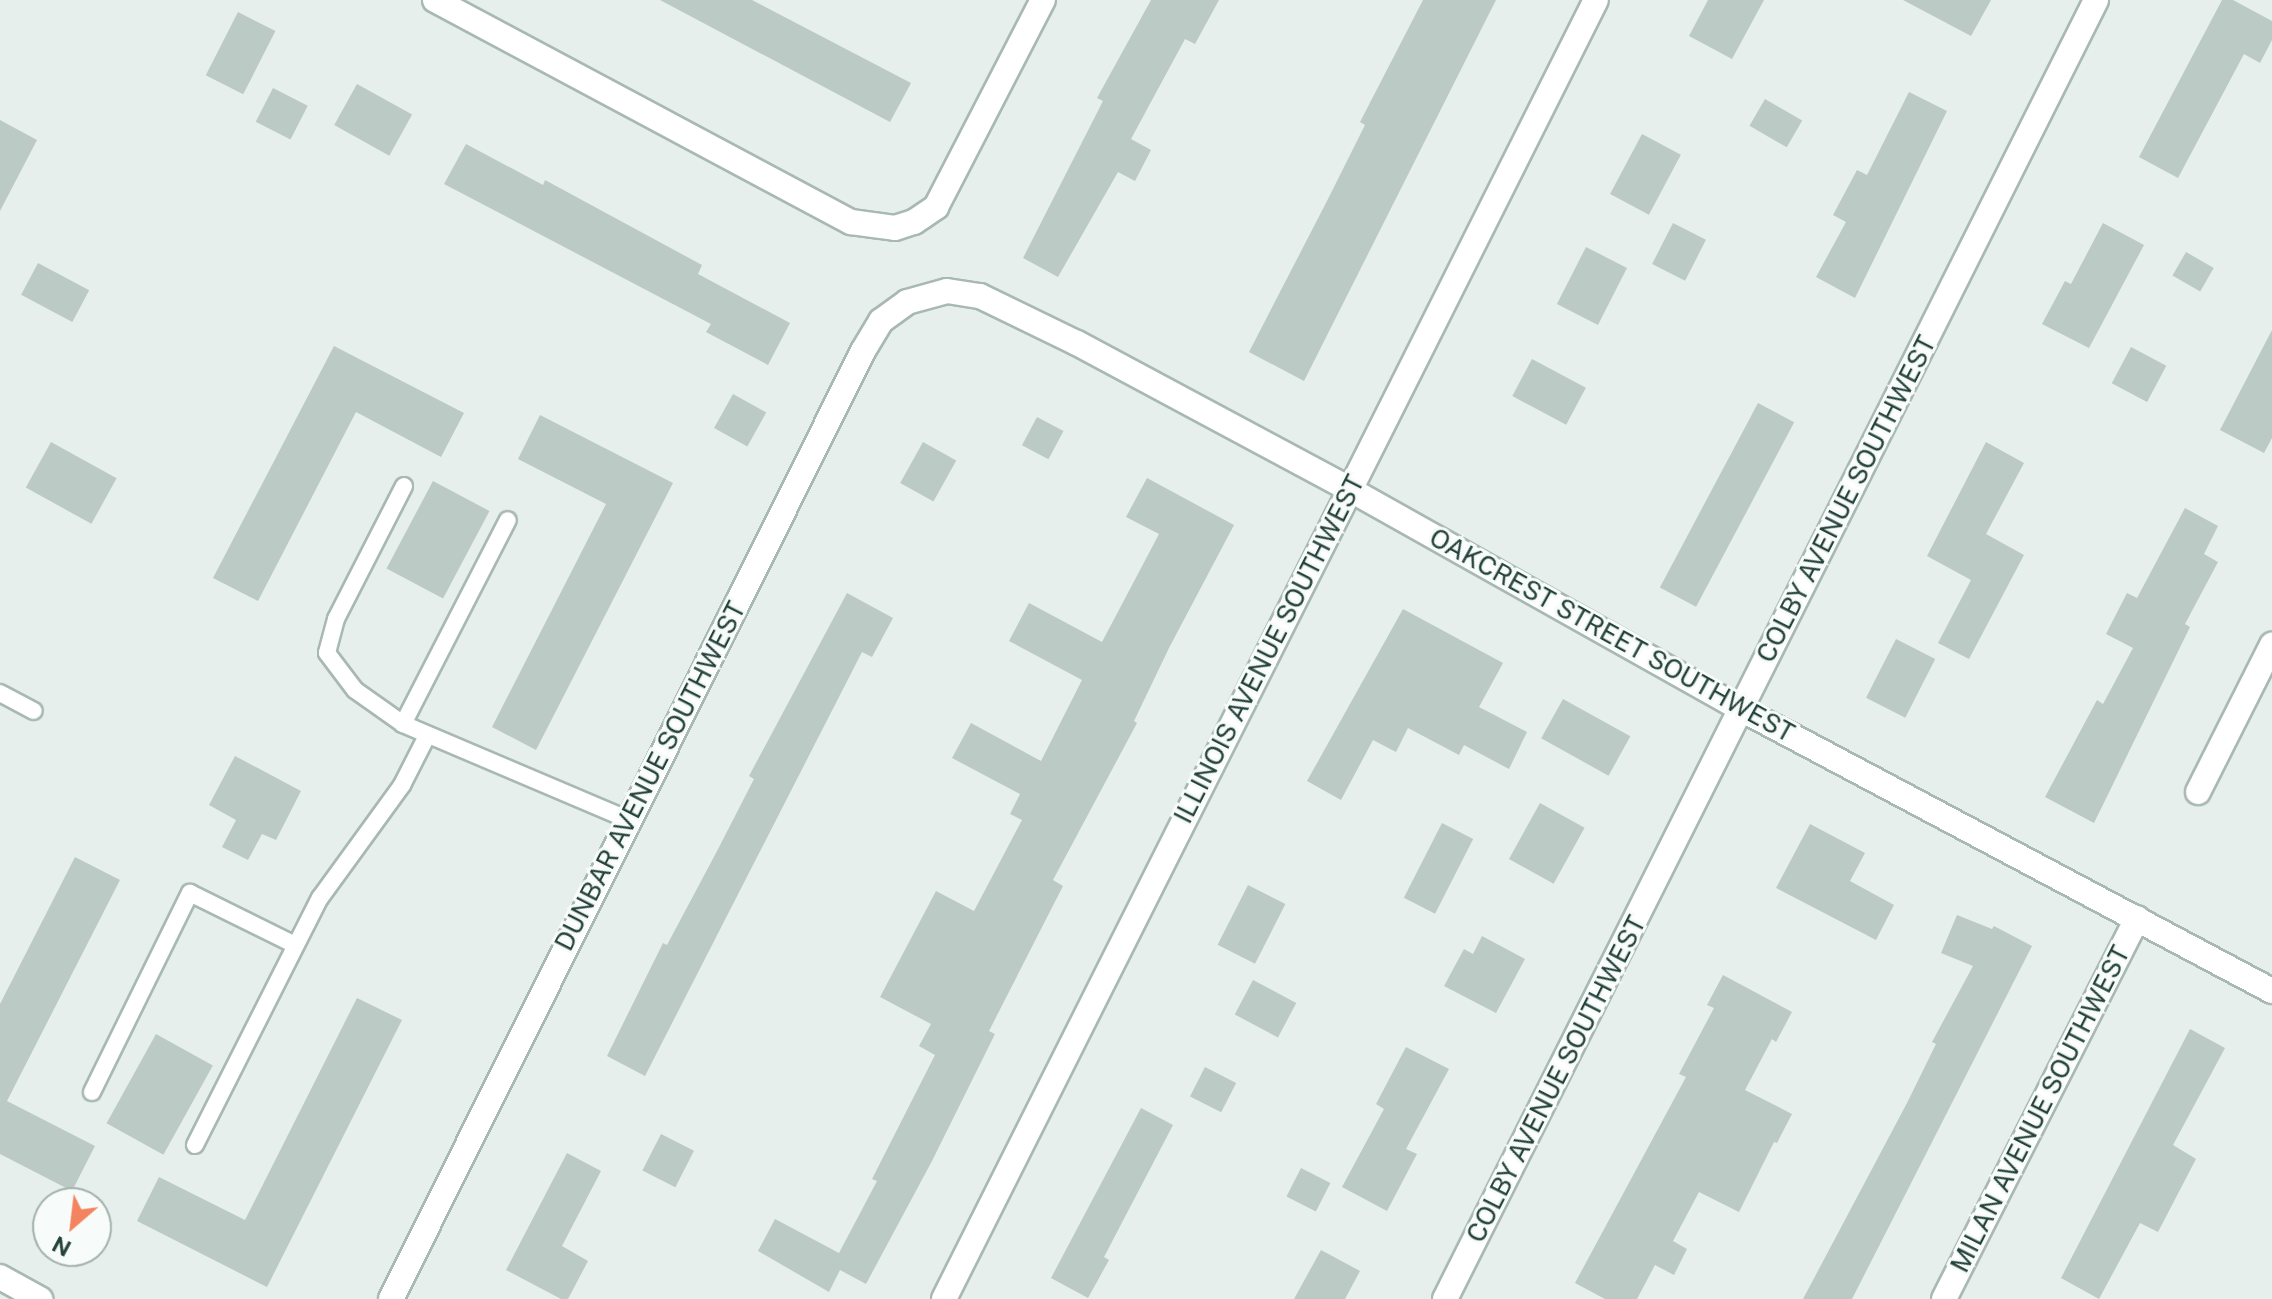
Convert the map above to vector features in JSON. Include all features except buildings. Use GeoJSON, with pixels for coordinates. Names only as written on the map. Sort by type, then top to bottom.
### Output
{"type":"FeatureCollection","features":[{"type":"Feature","properties":{"kind":"street"},"geometry":{"type":"LineString","coordinates":[[435,0],[851,222],[895,228],[914,222],[936,207],[1043,0]]}},
{"type":"Feature","properties":{"kind":"street","name":"ILLINOIS AVENUE SOUTHWEST"},"geometry":{"type":"LineString","coordinates":[[944,1299],[1596,0]]}},
{"type":"Feature","properties":{"kind":"street","name":"COLBY AVENUE SOUTHWEST"},"geometry":{"type":"LineString","coordinates":[[1445,1299],[2096,0]]}},
{"type":"Feature","properties":{"kind":"street","name":"OAKCREST STREET SOUTHWEST"},"geometry":{"type":"LineString","coordinates":[[947,291],[980,296],[1077,343],[1349,489],[1741,709],[2272,991]]}},
{"type":"Feature","properties":{"kind":"street","name":"DUNBAR AVENUE SOUTHWEST"},"geometry":{"type":"LineString","coordinates":[[391,1299],[627,819],[863,351],[881,321],[907,302],[947,291]]}},
{"type":"Feature","properties":{"kind":"street"},"geometry":{"type":"LineString","coordinates":[[2198,792],[2272,645]]}},
{"type":"Feature","properties":{"kind":"street","name":"MILAN AVENUE SOUTHWEST"},"geometry":{"type":"LineString","coordinates":[[1944,1299],[2137,918]]}},
{"type":"Feature","properties":{"kind":"street"},"geometry":{"type":"LineString","coordinates":[[0,1277],[40,1299]]}},
{"type":"Feature","properties":{"kind":"lane"},"geometry":{"type":"LineString","coordinates":[[404,486],[336,619],[327,653],[355,690],[403,724],[627,819]]}},
{"type":"Feature","properties":{"kind":"lane"},"geometry":{"type":"LineString","coordinates":[[403,724],[508,520]]}},
{"type":"Feature","properties":{"kind":"lane"},"geometry":{"type":"LineString","coordinates":[[0,693],[34,711]]}},
{"type":"Feature","properties":{"kind":"lane"},"geometry":{"type":"LineString","coordinates":[[195,1145],[320,898],[402,785],[427,736]]}},
{"type":"Feature","properties":{"kind":"lane"},"geometry":{"type":"LineString","coordinates":[[92,1092],[190,893],[295,945]]}}]}
